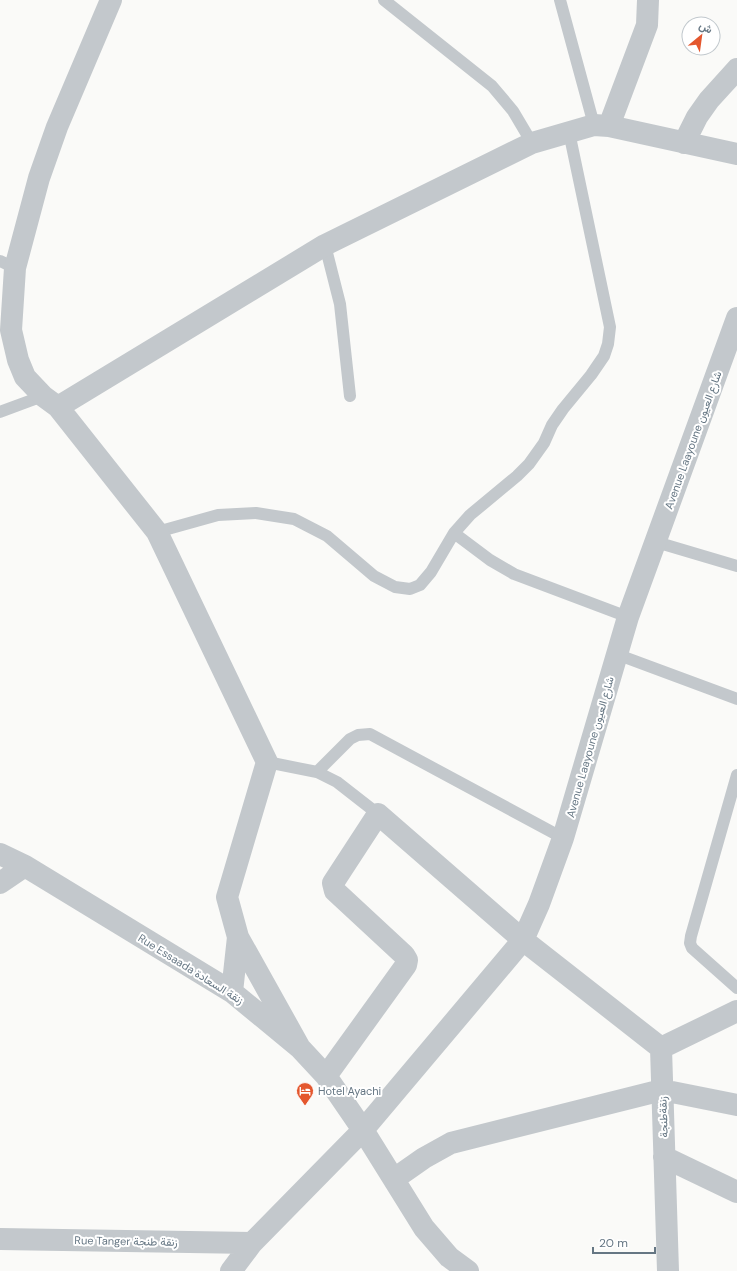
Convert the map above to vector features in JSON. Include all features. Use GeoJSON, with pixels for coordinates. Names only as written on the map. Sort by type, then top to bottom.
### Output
{"type":"FeatureCollection","features":[{"type":"Feature","properties":{"kind":"street"},"geometry":{"type":"LineString","coordinates":[[111,0],[58,127],[7,265],[11,330],[18,360],[25,376],[50,402],[157,532],[267,762],[227,897],[238,937],[300,1048]]}},
{"type":"Feature","properties":{"kind":"street"},"geometry":{"type":"LineString","coordinates":[[602,126],[647,25],[648,0]]}},
{"type":"Feature","properties":{"kind":"street"},"geometry":{"type":"LineString","coordinates":[[684,143],[697,117],[709,100],[737,69]]}},
{"type":"Feature","properties":{"kind":"street"},"geometry":{"type":"LineString","coordinates":[[50,402],[325,245],[532,143],[569,132],[602,126],[737,154]]}},
{"type":"Feature","properties":{"kind":"street","name":"Avenue Laayoune شارع العيون"},"geometry":{"type":"LineString","coordinates":[[231,1271],[252,1244],[364,1130],[522,940],[539,904],[563,838],[628,617],[737,318]]}},
{"type":"Feature","properties":{"kind":"street"},"geometry":{"type":"LineString","coordinates":[[326,1076],[406,965],[407,960],[404,955],[335,891],[333,883],[378,814],[522,940],[661,1048],[737,1011]]}},
{"type":"Feature","properties":{"kind":"street","name":"Rue Essaada زنقة السعادة"},"geometry":{"type":"LineString","coordinates":[[0,854],[25,866],[232,992],[300,1048],[326,1076],[364,1130],[424,1228],[449,1257],[468,1271]]}},
{"type":"Feature","properties":{"kind":"street"},"geometry":{"type":"LineString","coordinates":[[0,883],[25,866]]}},
{"type":"Feature","properties":{"kind":"street"},"geometry":{"type":"LineString","coordinates":[[232,992],[238,937]]}},
{"type":"Feature","properties":{"kind":"street","name":"زنقةطنجة"},"geometry":{"type":"LineString","coordinates":[[661,1048],[668,1271]]}},
{"type":"Feature","properties":{"kind":"street"},"geometry":{"type":"LineString","coordinates":[[394,1179],[424,1158],[451,1143],[662,1090],[737,1105]]}},
{"type":"Feature","properties":{"kind":"street"},"geometry":{"type":"LineString","coordinates":[[664,1158],[737,1192]]}},
{"type":"Feature","properties":{"kind":"street","name":"Rue Tanger زنقة طنجة"},"geometry":{"type":"LineString","coordinates":[[0,1239],[252,1244]]}},
{"type":"Feature","properties":{"kind":"lane"},"geometry":{"type":"LineString","coordinates":[[384,0],[492,86],[513,111],[532,143]]}},
{"type":"Feature","properties":{"kind":"lane"},"geometry":{"type":"LineString","coordinates":[[560,0],[602,126]]}},
{"type":"Feature","properties":{"kind":"lane"},"geometry":{"type":"LineString","coordinates":[[157,532],[218,515],[256,513],[294,519],[328,536],[374,576],[395,587],[410,589],[420,586],[431,572],[454,533],[470,515],[517,476],[529,464],[544,443],[552,425],[563,409],[591,375],[604,356],[608,344],[610,327],[569,132]]}},
{"type":"Feature","properties":{"kind":"lane"},"geometry":{"type":"LineString","coordinates":[[325,245],[340,304],[350,396]]}},
{"type":"Feature","properties":{"kind":"lane"},"geometry":{"type":"LineString","coordinates":[[0,412],[50,402]]}},
{"type":"Feature","properties":{"kind":"lane"},"geometry":{"type":"LineString","coordinates":[[454,533],[490,560],[514,574],[628,617]]}},
{"type":"Feature","properties":{"kind":"lane"},"geometry":{"type":"LineString","coordinates":[[656,542],[737,566]]}},
{"type":"Feature","properties":{"kind":"lane"},"geometry":{"type":"LineString","coordinates":[[616,654],[737,699]]}},
{"type":"Feature","properties":{"kind":"lane"},"geometry":{"type":"LineString","coordinates":[[317,772],[350,739],[358,735],[370,734],[563,838]]}},
{"type":"Feature","properties":{"kind":"lane"},"geometry":{"type":"LineString","coordinates":[[267,762],[317,772],[337,782],[378,814]]}},
{"type":"Feature","properties":{"kind":"lane"},"geometry":{"type":"LineString","coordinates":[[737,776],[690,943],[696,952],[737,988]]}},
{"type":"Feature","properties":{"kind":"place","name":"Hotel Ayachi"},"geometry":{"type":"Point","coordinates":[305,1106]}}]}
